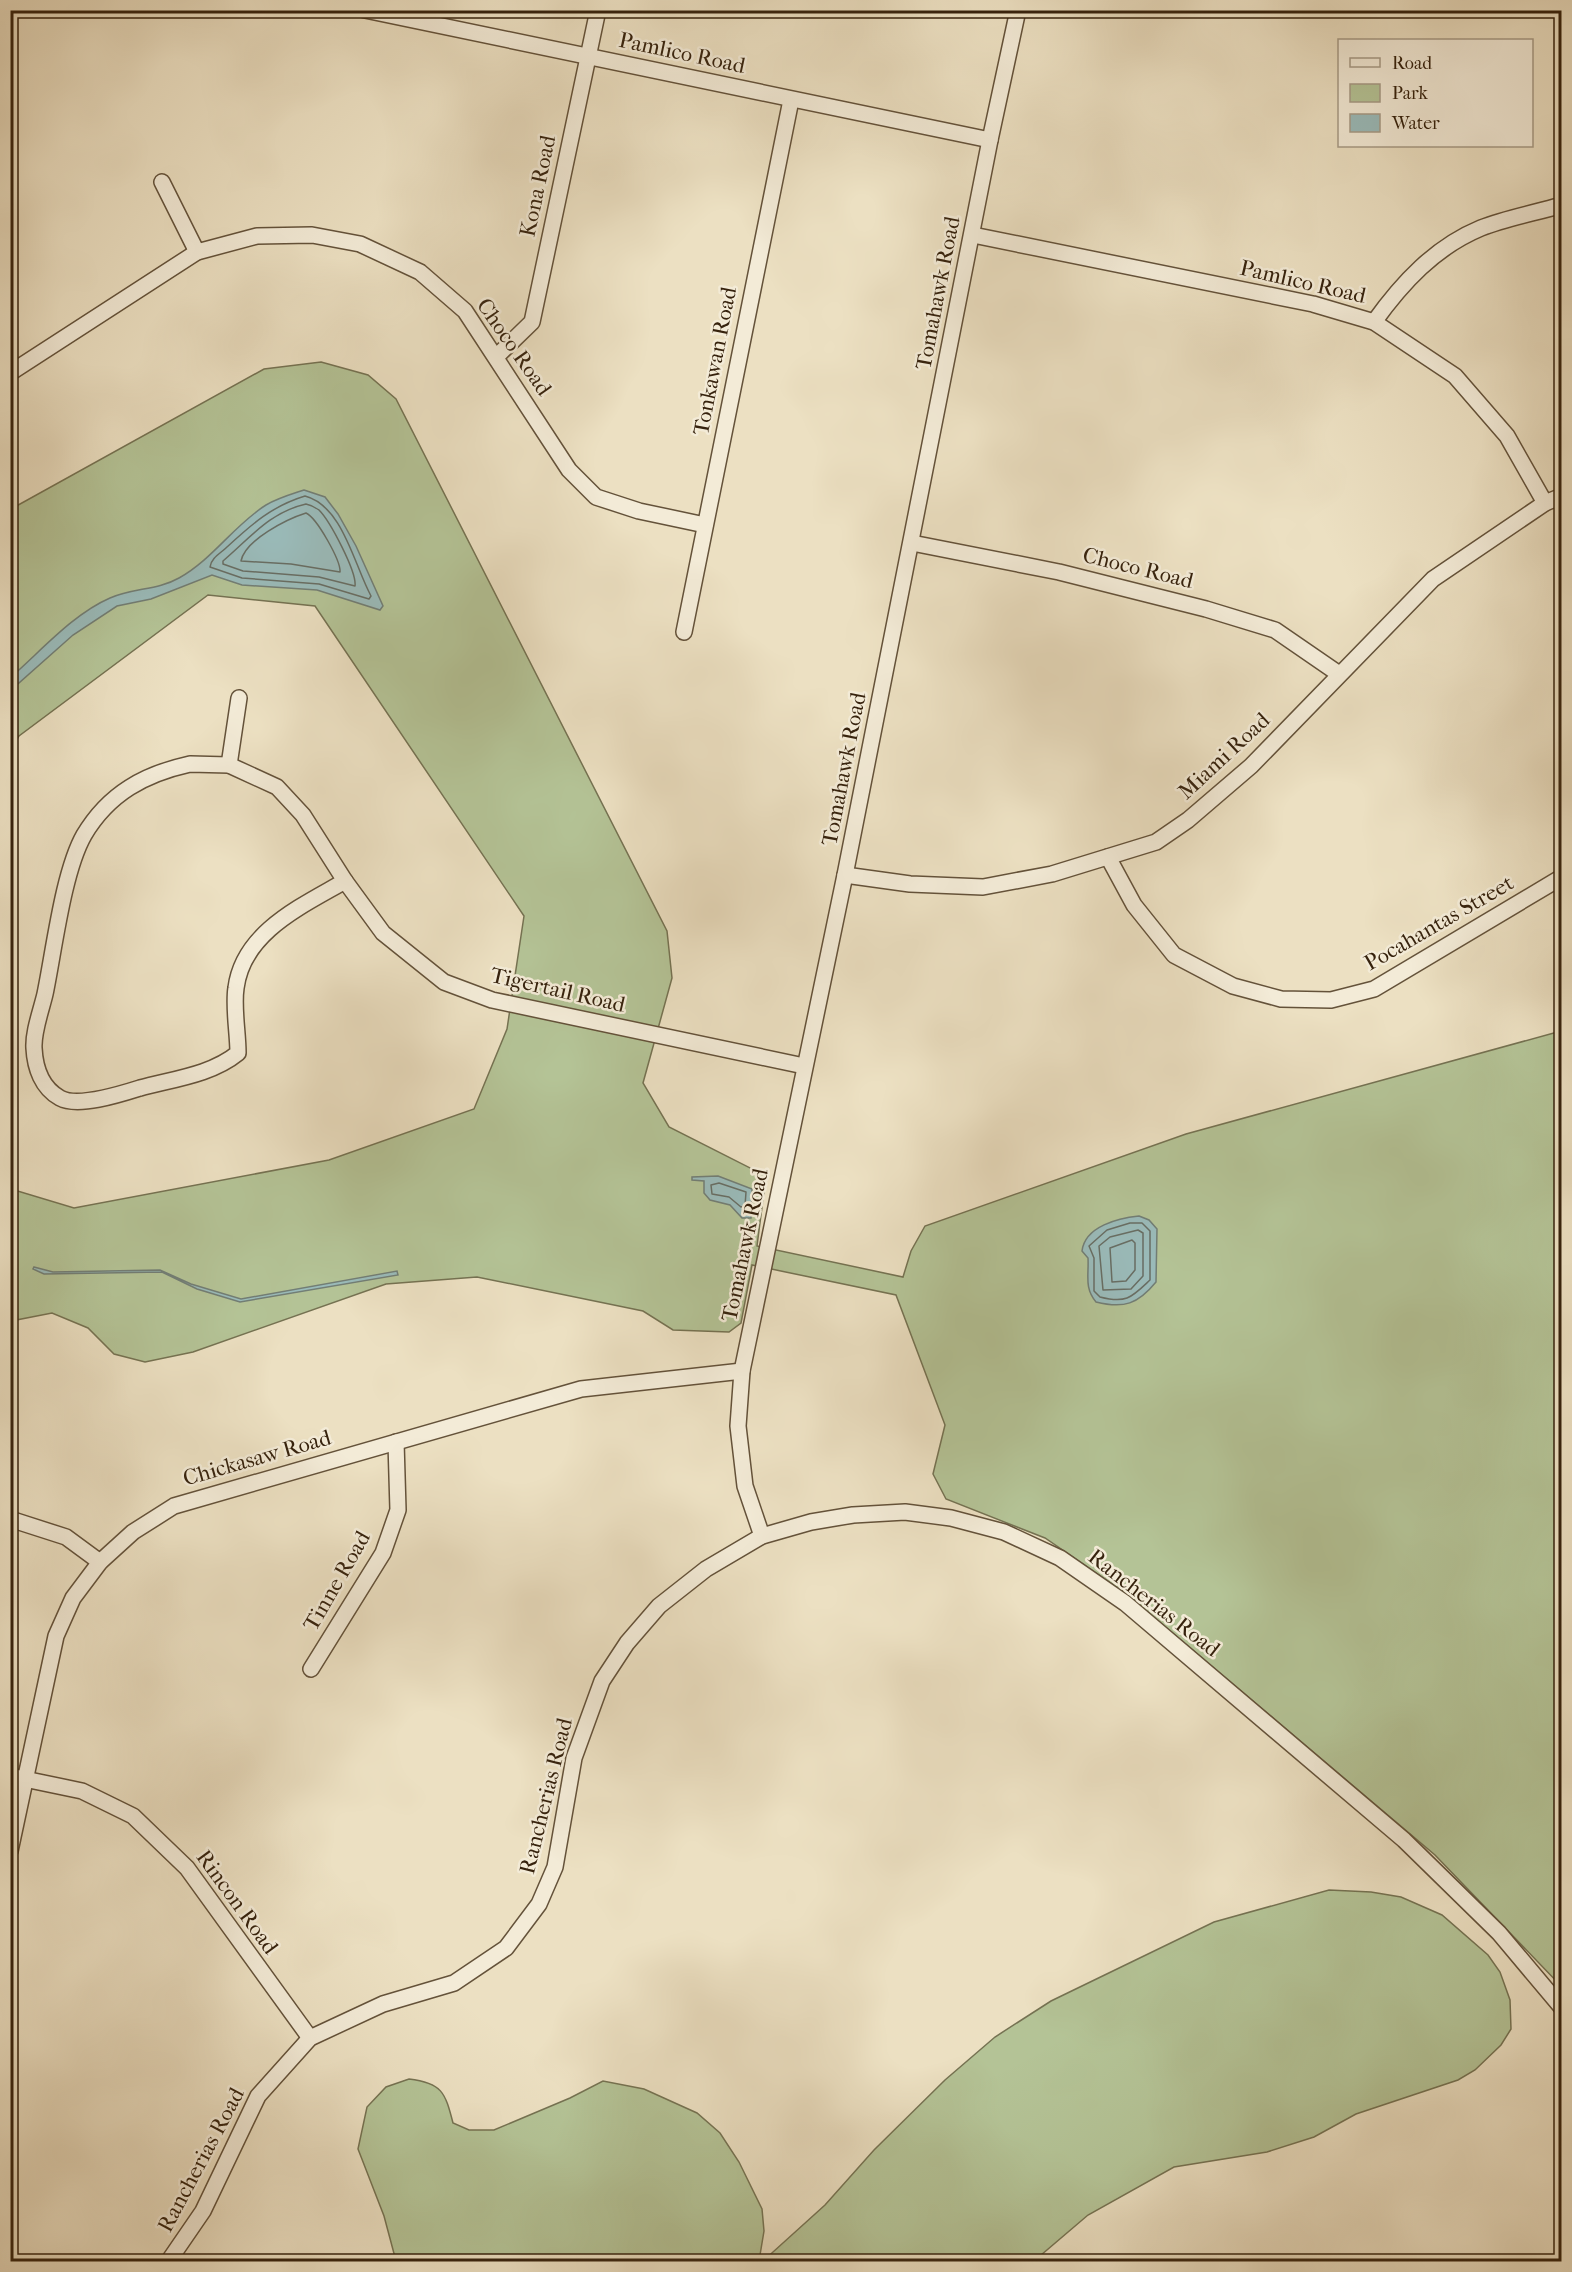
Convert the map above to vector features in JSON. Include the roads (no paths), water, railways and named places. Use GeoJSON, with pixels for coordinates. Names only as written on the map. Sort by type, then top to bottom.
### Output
{"type":"FeatureCollection","features":[{"type":"Feature","properties":{"kind":"street","name":"Pamlico Road"},"geometry":{"type":"LineString","coordinates":[[365,10],[990,140]]}},
{"type":"Feature","properties":{"kind":"street","name":"Kona Road"},"geometry":{"type":"LineString","coordinates":[[496,357],[532,322],[597,10]]}},
{"type":"Feature","properties":{"kind":"street","name":"Tomahawk Road"},"geometry":{"type":"LineString","coordinates":[[762,1536],[744,1486],[738,1425],[742,1371],[845,875],[990,140],[1018,10]]}},
{"type":"Feature","properties":{"kind":"street","name":"Tonkawan Road"},"geometry":{"type":"LineString","coordinates":[[684,632],[791,100]]}},
{"type":"Feature","properties":{"kind":"street"},"geometry":{"type":"LineString","coordinates":[[162,182],[197,252]]}},
{"type":"Feature","properties":{"kind":"street"},"geometry":{"type":"LineString","coordinates":[[1374,322],[1395,292],[1433,255],[1481,228],[1562,205]]}},
{"type":"Feature","properties":{"kind":"street","name":"Choco Road"},"geometry":{"type":"LineString","coordinates":[[10,373],[197,252],[257,236],[312,235],[360,244],[420,272],[465,311],[569,470],[596,497],[639,511],[705,525]]}},
{"type":"Feature","properties":{"kind":"street","name":"Pamlico Road"},"geometry":{"type":"LineString","coordinates":[[973,235],[1313,304],[1374,322],[1455,376],[1508,436],[1545,503]]}},
{"type":"Feature","properties":{"kind":"street","name":"Miami Road"},"geometry":{"type":"LineString","coordinates":[[845,875],[910,884],[983,887],[1052,874],[1156,842],[1188,820],[1251,766],[1433,579],[1545,503],[1562,496]]}},
{"type":"Feature","properties":{"kind":"street","name":"Choco Road"},"geometry":{"type":"LineString","coordinates":[[912,543],[1059,572],[1275,630],[1339,674]]}},
{"type":"Feature","properties":{"kind":"street"},"geometry":{"type":"LineString","coordinates":[[229,765],[239,698]]}},
{"type":"Feature","properties":{"kind":"street","name":"Tigertail Road"},"geometry":{"type":"LineString","coordinates":[[345,880],[272,925],[248,956],[236,988],[238,1053],[222,1066],[117,1095],[82,1101],[62,1099],[44,1085],[34,1047],[70,871],[84,836],[103,810],[130,786],[158,772],[190,764],[229,765],[277,787],[303,815],[383,933],[444,982],[492,1000],[804,1066]]}},
{"type":"Feature","properties":{"kind":"street","name":"Pocahantas Street"},"geometry":{"type":"LineString","coordinates":[[1108,858],[1134,905],[1174,955],[1233,986],[1281,999],[1331,1000],[1374,989],[1562,877]]}},
{"type":"Feature","properties":{"kind":"street","name":"Chickasaw Road"},"geometry":{"type":"LineString","coordinates":[[10,1851],[56,1636],[73,1598],[100,1562],[133,1532],[174,1506],[581,1389],[742,1371]]}},
{"type":"Feature","properties":{"kind":"street","name":"Tinne Road"},"geometry":{"type":"LineString","coordinates":[[311,1669],[383,1553],[398,1510],[396,1442]]}},
{"type":"Feature","properties":{"kind":"street","name":"Rancherias Road"},"geometry":{"type":"LineString","coordinates":[[168,2262],[203,2211],[258,2096],[310,2038],[383,2004],[454,1983],[506,1948],[539,1904],[555,1867],[574,1758],[602,1681],[627,1643],[659,1606],[706,1569],[762,1536],[811,1522],[853,1515],[905,1512],[951,1518],[1004,1532],[1060,1558],[1125,1603],[1404,1840],[1499,1933],[1562,2008]]}},
{"type":"Feature","properties":{"kind":"street"},"geometry":{"type":"LineString","coordinates":[[10,1519],[66,1537],[100,1562]]}},
{"type":"Feature","properties":{"kind":"street","name":"Rincon Road"},"geometry":{"type":"LineString","coordinates":[[10,1776],[82,1791],[133,1816],[187,1868],[310,2038]]}},
{"type":"Feature","properties":{"kind":"water"},"geometry":{"type":"Polygon","coordinates":[[[304,490],[325,497],[338,514],[356,546],[383,606],[380,610],[317,590],[242,585],[212,575],[151,599],[117,606],[73,635],[11,690],[11,677],[83,613],[110,598],[163,585],[179,578],[202,561],[254,513],[275,500],[304,490]]]}},
{"type":"Feature","properties":{"kind":"water"},"geometry":{"type":"Polygon","coordinates":[[[718,1176],[752,1189],[751,1218],[742,1218],[730,1205],[710,1200],[704,1193],[704,1181],[692,1180],[692,1177],[718,1176]]]}},
{"type":"Feature","properties":{"kind":"water"},"geometry":{"type":"Polygon","coordinates":[[[1139,1216],[1149,1220],[1157,1229],[1156,1282],[1143,1295],[1130,1303],[1115,1305],[1096,1302],[1088,1286],[1088,1258],[1082,1251],[1084,1242],[1096,1229],[1104,1225],[1139,1216]]]}},
{"type":"Feature","properties":{"kind":"water"},"geometry":{"type":"Polygon","coordinates":[[[34,1267],[53,1272],[160,1270],[191,1284],[241,1299],[397,1271],[398,1275],[240,1302],[197,1289],[162,1272],[44,1274],[33,1269],[34,1267]]]}}]}
